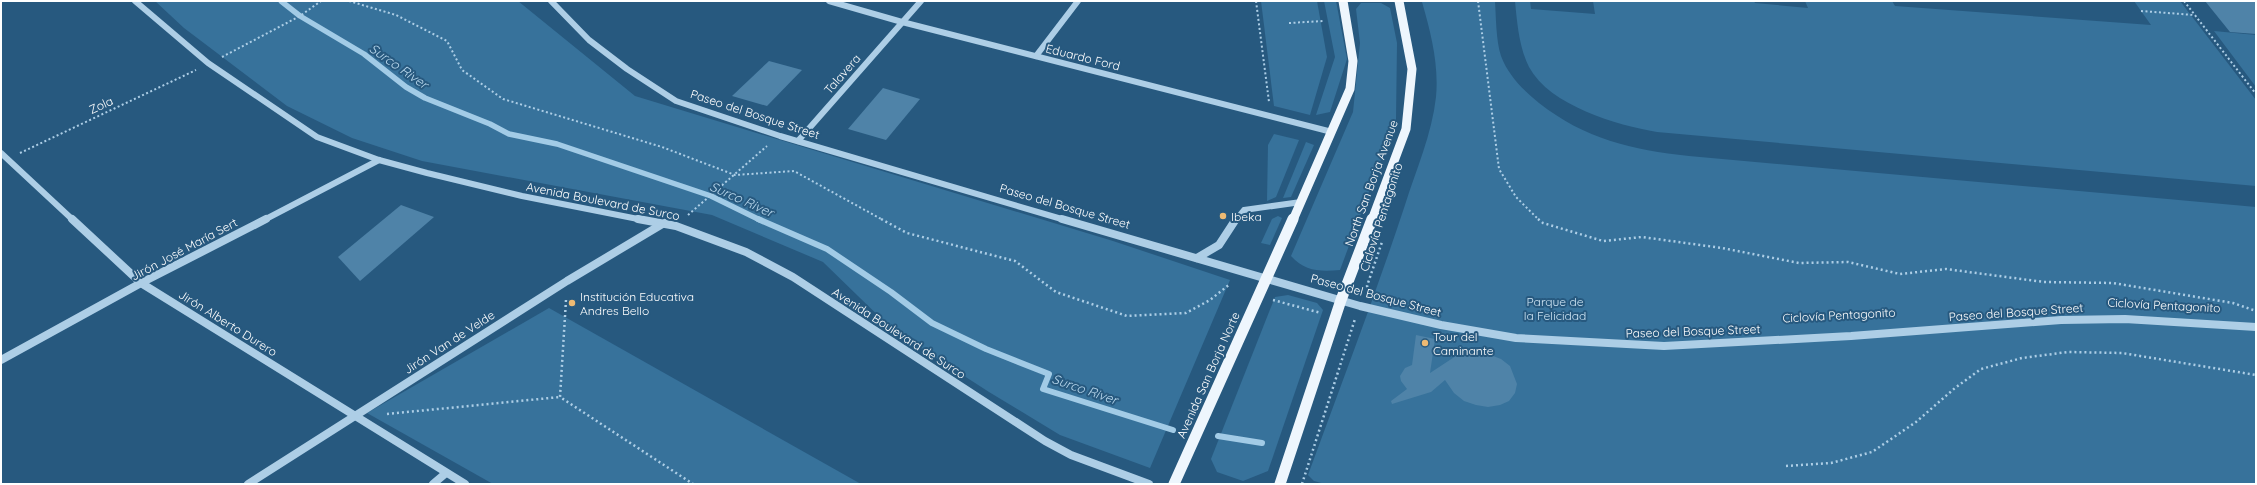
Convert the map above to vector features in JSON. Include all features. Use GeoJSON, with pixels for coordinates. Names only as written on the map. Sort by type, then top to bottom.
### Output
{"type":"FeatureCollection","features":[{"type":"Feature","properties":{"kind":"main road"},"geometry":{"type":"LineString","coordinates":[[1266,278],[1350,89],[1353,61],[1344,1]]}},
{"type":"Feature","properties":{"kind":"main road","name":"North San Borja Avenue"},"geometry":{"type":"LineString","coordinates":[[1341,300],[1406,129],[1412,69],[1399,1]]}},
{"type":"Feature","properties":{"kind":"main road","name":"Avenida San Borja Norte"},"geometry":{"type":"LineString","coordinates":[[1174,484],[1266,278]]}},
{"type":"Feature","properties":{"kind":"main road"},"geometry":{"type":"LineString","coordinates":[[1280,484],[1341,300]]}},
{"type":"Feature","properties":{"kind":"street","name":"Avenida Boulevard de Surco"},"geometry":{"type":"LineString","coordinates":[[135,1],[208,64],[317,137],[379,160],[522,196],[676,226],[746,252],[793,277],[1045,441],[1071,455],[1149,484]]}},
{"type":"Feature","properties":{"kind":"street","name":"Paseo del Bosque Street"},"geometry":{"type":"LineString","coordinates":[[551,1],[589,40],[627,69],[676,102],[780,136],[1244,272],[1341,300],[1441,325],[1516,338],[1599,344],[1664,346],[1828,337],[2061,320],[2133,319],[2256,327]]}},
{"type":"Feature","properties":{"kind":"street","name":"Eduardo Ford"},"geometry":{"type":"LineString","coordinates":[[829,1],[902,22],[1332,132]]}},
{"type":"Feature","properties":{"kind":"street","name":"Talavera"},"geometry":{"type":"LineString","coordinates":[[798,141],[921,1]]}},
{"type":"Feature","properties":{"kind":"street"},"geometry":{"type":"LineString","coordinates":[[1036,56],[1078,1]]}},
{"type":"Feature","properties":{"kind":"street","name":"Jirón Alberto Durero"},"geometry":{"type":"LineString","coordinates":[[1,153],[141,283],[465,484]]}},
{"type":"Feature","properties":{"kind":"street","name":"Jirón José María Sert"},"geometry":{"type":"LineString","coordinates":[[1,360],[141,283],[379,160]]}},
{"type":"Feature","properties":{"kind":"street"},"geometry":{"type":"LineString","coordinates":[[1197,258],[1214,250],[1222,242],[1239,214],[1244,210],[1301,202]]}},
{"type":"Feature","properties":{"kind":"street","name":"Jirón Van de Velde"},"geometry":{"type":"LineString","coordinates":[[248,484],[567,281],[664,223]]}},
{"type":"Feature","properties":{"kind":"street"},"geometry":{"type":"LineString","coordinates":[[434,484],[446,473]]}},
{"type":"Feature","properties":{"kind":"path","name":"Zola"},"geometry":{"type":"LineString","coordinates":[[7,159],[208,64],[300,16],[321,1]]}},
{"type":"Feature","properties":{"kind":"path"},"geometry":{"type":"LineString","coordinates":[[349,1],[396,15],[447,41],[462,70],[503,99],[662,147],[735,174],[794,171],[907,234],[1015,261],[1056,292],[1127,316],[1186,314],[1210,300],[1244,272]]}},
{"type":"Feature","properties":{"kind":"path"},"geometry":{"type":"LineString","coordinates":[[1256,1],[1270,108]]}},
{"type":"Feature","properties":{"kind":"path"},"geometry":{"type":"LineString","coordinates":[[1478,1],[1499,169],[1516,197],[1543,224],[1603,241],[1642,237],[1722,248],[1799,263],[1848,262],[1900,274],[1946,269],[2044,282],[2113,282],[2233,303],[2256,312]]}},
{"type":"Feature","properties":{"kind":"path"},"geometry":{"type":"LineString","coordinates":[[2184,1],[2256,94]]}},
{"type":"Feature","properties":{"kind":"path"},"geometry":{"type":"LineString","coordinates":[[2141,11],[2195,15]]}},
{"type":"Feature","properties":{"kind":"path"},"geometry":{"type":"LineString","coordinates":[[1289,23],[1324,21]]}},
{"type":"Feature","properties":{"kind":"path"},"geometry":{"type":"LineString","coordinates":[[676,226],[780,136]]}},
{"type":"Feature","properties":{"kind":"path","name":"Ciclovía Pentagonito"},"geometry":{"type":"LineString","coordinates":[[1377,299],[1367,286],[1385,234]]}},
{"type":"Feature","properties":{"kind":"path"},"geometry":{"type":"LineString","coordinates":[[560,397],[567,281]]}},
{"type":"Feature","properties":{"kind":"path"},"geometry":{"type":"LineString","coordinates":[[1258,296],[1354,323],[1302,484]]}},
{"type":"Feature","properties":{"kind":"path"},"geometry":{"type":"LineString","coordinates":[[1786,466],[1831,463],[1872,452],[1916,422],[1955,388],[1981,369],[2022,358],[2068,352],[2122,353],[2256,375]]}},
{"type":"Feature","properties":{"kind":"path"},"geometry":{"type":"LineString","coordinates":[[355,417],[560,397],[693,484]]}},
{"type":"Feature","properties":{"kind":"green space"},"geometry":{"type":"Polygon","coordinates":[[[155,1],[518,1],[635,96],[1113,241],[1230,280],[1150,468],[1060,435],[989,392],[893,330],[823,262],[712,215],[422,161],[352,138],[287,106],[184,28],[155,1]]]}},
{"type":"Feature","properties":{"kind":"green space"},"geometry":{"type":"Polygon","coordinates":[[[1261,1],[1317,1],[1327,57],[1310,115],[1274,106],[1261,1]]]}},
{"type":"Feature","properties":{"kind":"green space"},"geometry":{"type":"Polygon","coordinates":[[[1324,1],[1336,1],[1347,59],[1330,112],[1316,115],[1335,57],[1324,1]]]}},
{"type":"Feature","properties":{"kind":"green space","name":"Parque de la Felicidad"},"geometry":{"type":"Polygon","coordinates":[[[1495,1],[1497,36],[1501,56],[1512,76],[1527,93],[1556,115],[1574,126],[1610,141],[1629,146],[1689,156],[2256,207],[2256,484],[1325,484],[1314,481],[1308,475],[1382,273],[1431,125],[1437,85],[1431,37],[1422,2],[1495,1]]]}},
{"type":"Feature","properties":{"kind":"green space"},"geometry":{"type":"Polygon","coordinates":[[[1515,1],[1530,1],[1531,9],[1595,14],[1593,1],[1754,1],[1755,3],[1808,8],[1805,1],[1892,1],[1895,6],[2151,25],[2134,1],[2180,1],[2256,100],[2256,186],[1657,132],[1641,129],[1604,119],[1586,112],[1552,93],[1539,81],[1529,67],[1523,51],[1519,34],[1515,1]]]}},
{"type":"Feature","properties":{"kind":"green space"},"geometry":{"type":"Polygon","coordinates":[[[1361,3],[1381,3],[1390,8],[1397,43],[1396,119],[1340,270],[1325,271],[1307,268],[1291,256],[1353,112],[1360,43],[1356,9],[1361,3]]]}},
{"type":"Feature","properties":{"kind":"green space"},"geometry":{"type":"Polygon","coordinates":[[[2214,31],[2256,35],[2256,87],[2214,31]]]}},
{"type":"Feature","properties":{"kind":"green space"},"geometry":{"type":"Polygon","coordinates":[[[1274,134],[1299,140],[1276,197],[1267,201],[1268,145],[1274,134]]]}},
{"type":"Feature","properties":{"kind":"green space"},"geometry":{"type":"Polygon","coordinates":[[[1306,142],[1314,145],[1291,197],[1283,198],[1306,142]]]}},
{"type":"Feature","properties":{"kind":"green space"},"geometry":{"type":"Polygon","coordinates":[[[1278,216],[1282,218],[1270,245],[1261,243],[1272,219],[1278,216]]]}},
{"type":"Feature","properties":{"kind":"green space"},"geometry":{"type":"Polygon","coordinates":[[[1288,295],[1317,303],[1323,310],[1268,471],[1243,481],[1217,472],[1211,459],[1275,297],[1288,295]]]}},
{"type":"Feature","properties":{"kind":"green space"},"geometry":{"type":"Polygon","coordinates":[[[549,308],[861,484],[493,484],[367,413],[549,308]]]}},
{"type":"Feature","properties":{"kind":"building"},"geometry":{"type":"Polygon","coordinates":[[[2205,1],[2256,1],[2256,34],[2230,32],[2205,1]]]}},
{"type":"Feature","properties":{"kind":"building"},"geometry":{"type":"Polygon","coordinates":[[[769,61],[802,70],[767,106],[732,96],[769,61]]]}},
{"type":"Feature","properties":{"kind":"building"},"geometry":{"type":"Polygon","coordinates":[[[883,88],[920,99],[886,140],[848,129],[883,88]]]}},
{"type":"Feature","properties":{"kind":"building"},"geometry":{"type":"Polygon","coordinates":[[[401,205],[434,217],[360,281],[338,257],[401,205]]]}},
{"type":"Feature","properties":{"kind":"building"},"geometry":{"type":"Polygon","coordinates":[[[1416,335],[1435,339],[1430,373],[1459,354],[1480,351],[1501,359],[1510,366],[1517,384],[1515,393],[1509,401],[1500,405],[1488,407],[1476,405],[1464,401],[1454,393],[1445,380],[1431,392],[1392,404],[1391,401],[1407,389],[1401,381],[1400,376],[1405,368],[1412,365],[1416,335]]]}},
{"type":"Feature","properties":{"kind":"waterway","name":"Surco River"},"geometry":{"type":"LineString","coordinates":[[281,1],[300,16],[364,54],[406,87],[425,98],[490,124],[509,134],[557,144],[711,196],[760,220]]}},
{"type":"Feature","properties":{"kind":"waterway","name":"Surco River"},"geometry":{"type":"LineString","coordinates":[[758,219],[827,249],[891,292],[932,323],[986,349],[1049,374],[1043,389],[1173,430]]}},
{"type":"Feature","properties":{"kind":"waterway","name":"Surco River"},"geometry":{"type":"LineString","coordinates":[[1218,436],[1262,443]]}},
{"type":"Feature","properties":{"kind":"place","name":"Ibeka"},"geometry":{"type":"Point","coordinates":[1223,216]}},
{"type":"Feature","properties":{"kind":"place","name":"Institución Educativa Andres Bello"},"geometry":{"type":"Point","coordinates":[572,303]}},
{"type":"Feature","properties":{"kind":"place","name":"Tour del Caminante"},"geometry":{"type":"Point","coordinates":[1425,343]}}]}
